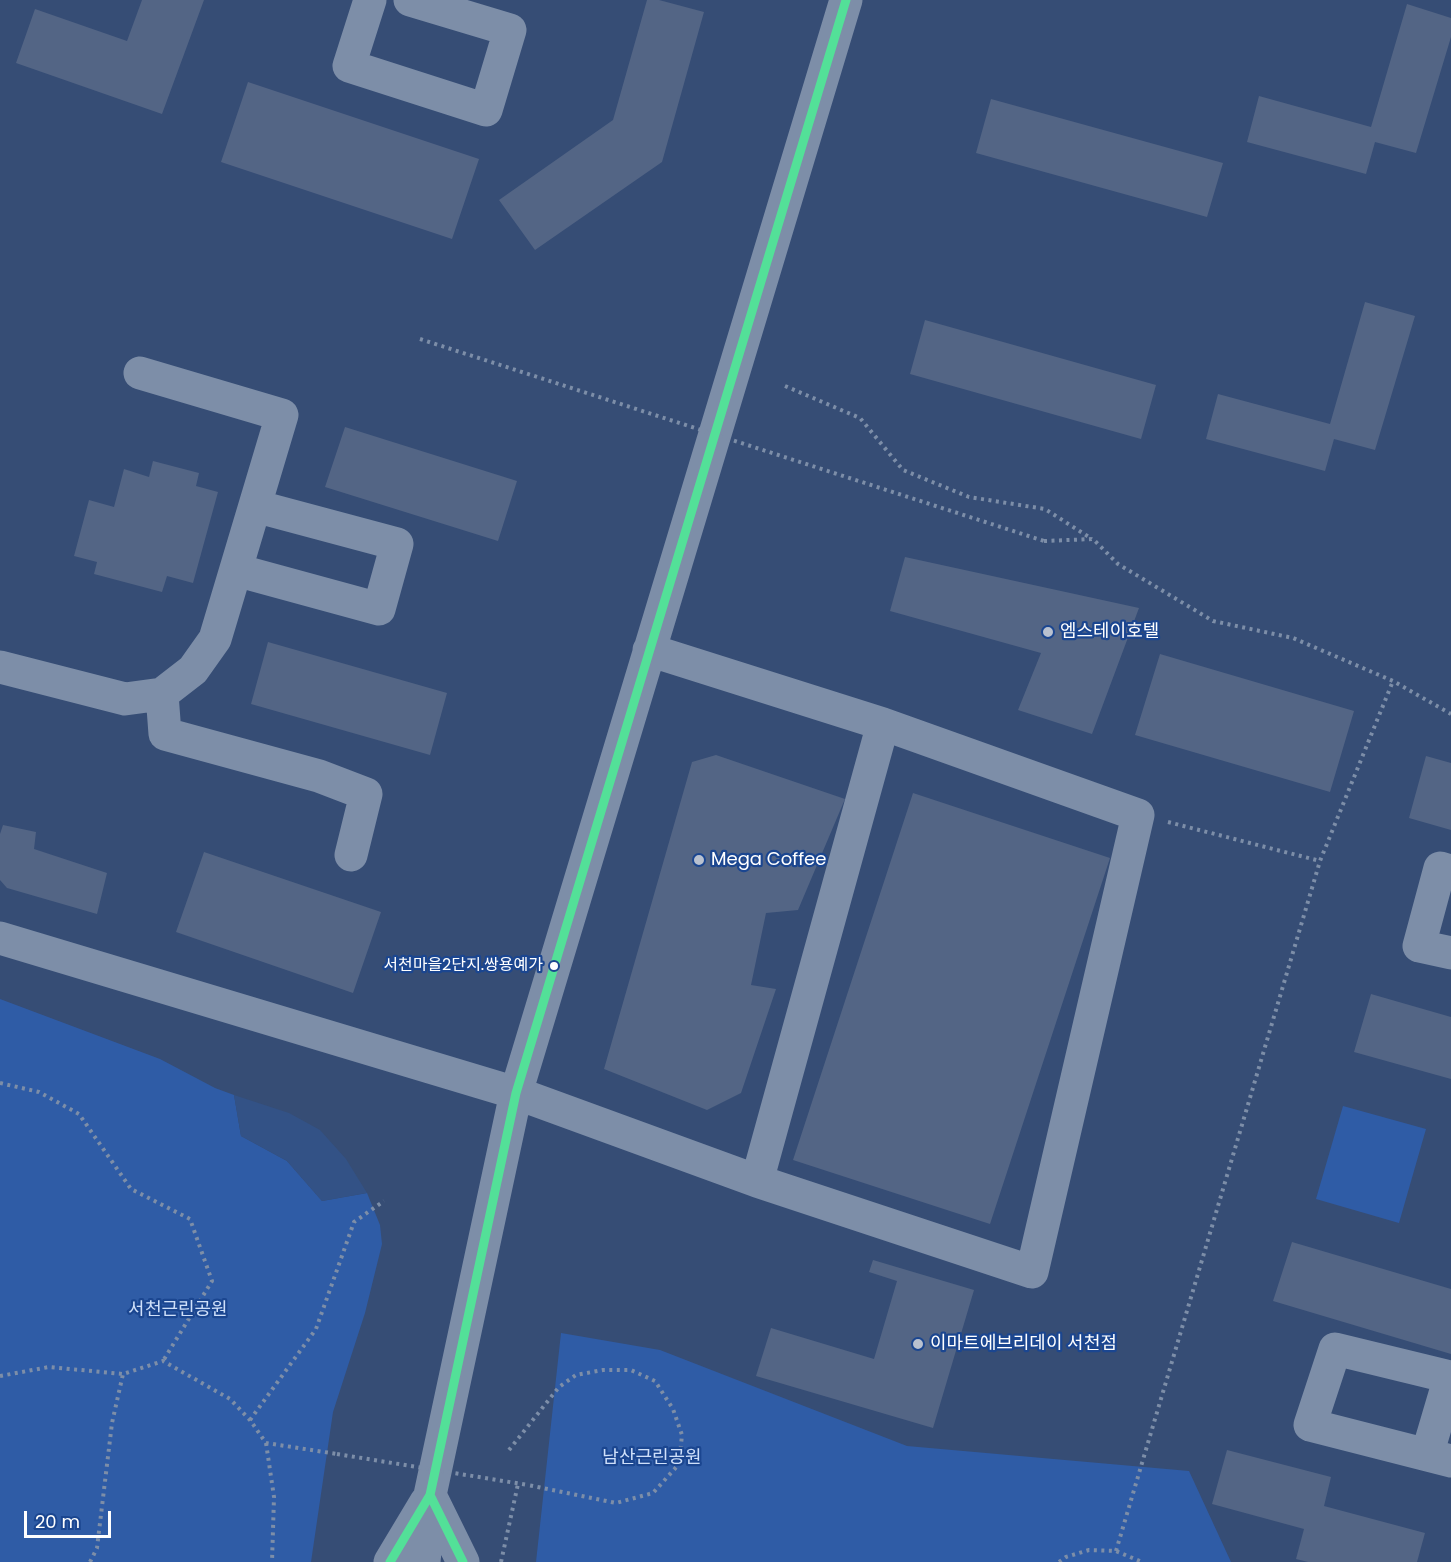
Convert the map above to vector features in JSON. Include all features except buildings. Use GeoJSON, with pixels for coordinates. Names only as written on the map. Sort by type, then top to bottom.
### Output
{"type":"FeatureCollection","features":[{"type":"Feature","properties":{"kind":"street"},"geometry":{"type":"LineString","coordinates":[[370,0],[349,66],[486,110],[510,30],[424,2]]}},
{"type":"Feature","properties":{"kind":"street"},"geometry":{"type":"LineString","coordinates":[[424,1562],[430,1496],[516,1093],[846,0]]}},
{"type":"Feature","properties":{"kind":"street"},"geometry":{"type":"LineString","coordinates":[[0,668],[125,699],[162,694],[193,670],[215,639],[282,415],[140,373]]}},
{"type":"Feature","properties":{"kind":"street"},"geometry":{"type":"LineString","coordinates":[[236,570],[379,609],[397,544],[255,506]]}},
{"type":"Feature","properties":{"kind":"street"},"geometry":{"type":"LineString","coordinates":[[0,938],[516,1093],[757,1181],[1032,1272],[1138,815],[883,724],[650,650]]}},
{"type":"Feature","properties":{"kind":"street"},"geometry":{"type":"LineString","coordinates":[[162,694],[165,734],[319,776],[366,794],[351,855]]}},
{"type":"Feature","properties":{"kind":"street"},"geometry":{"type":"LineString","coordinates":[[757,1181],[883,724]]}},
{"type":"Feature","properties":{"kind":"street"},"geometry":{"type":"LineString","coordinates":[[1451,871],[1440,868],[1419,946],[1451,953]]}},
{"type":"Feature","properties":{"kind":"street"},"geometry":{"type":"LineString","coordinates":[[390,1562],[430,1496]]}},
{"type":"Feature","properties":{"kind":"street"},"geometry":{"type":"LineString","coordinates":[[430,1496],[463,1562]]}},
{"type":"Feature","properties":{"kind":"path"},"geometry":{"type":"LineString","coordinates":[[420,339],[1044,541],[1093,539]]}},
{"type":"Feature","properties":{"kind":"path"},"geometry":{"type":"LineString","coordinates":[[785,386],[860,417],[903,470],[969,498],[1045,509],[1093,539],[1118,564],[1213,621],[1293,638],[1393,681],[1451,714]]}},
{"type":"Feature","properties":{"kind":"path"},"geometry":{"type":"LineString","coordinates":[[1116,1551],[1320,861],[1393,681]]}},
{"type":"Feature","properties":{"kind":"path"},"geometry":{"type":"LineString","coordinates":[[1138,815],[1320,861]]}},
{"type":"Feature","properties":{"kind":"path"},"geometry":{"type":"LineString","coordinates":[[0,1083],[39,1092],[79,1114],[131,1189],[190,1219],[212,1281],[163,1361],[123,1374],[50,1367],[0,1376]]}},
{"type":"Feature","properties":{"kind":"path"},"geometry":{"type":"LineString","coordinates":[[250,1420],[316,1329],[354,1222],[384,1201]]}},
{"type":"Feature","properties":{"kind":"path"},"geometry":{"type":"LineString","coordinates":[[163,1361],[230,1399],[250,1420],[266,1443],[274,1497],[272,1562]]}},
{"type":"Feature","properties":{"kind":"path"},"geometry":{"type":"LineString","coordinates":[[266,1443],[518,1484],[616,1503],[653,1493],[679,1464],[682,1435],[674,1409],[655,1381],[631,1370],[603,1370],[576,1375],[559,1387],[509,1450]]}},
{"type":"Feature","properties":{"kind":"path"},"geometry":{"type":"LineString","coordinates":[[90,1562],[97,1548],[112,1423],[123,1374]]}},
{"type":"Feature","properties":{"kind":"path"},"geometry":{"type":"LineString","coordinates":[[501,1562],[518,1484]]}},
{"type":"Feature","properties":{"kind":"path"},"geometry":{"type":"LineString","coordinates":[[1059,1562],[1066,1557],[1089,1550],[1116,1551],[1142,1562]]}},
{"type":"Feature","properties":{"kind":"green space","name":"서천근린공원"},"geometry":{"type":"Polygon","coordinates":[[[0,999],[160,1059],[215,1088],[234,1095],[241,1136],[287,1161],[322,1201],[367,1193],[380,1225],[382,1244],[365,1313],[333,1412],[311,1562],[0,1562],[0,999]]]}},
{"type":"Feature","properties":{"kind":"green space"},"geometry":{"type":"Polygon","coordinates":[[[1343,1106],[1426,1129],[1399,1223],[1316,1199],[1343,1106]]]}},
{"type":"Feature","properties":{"kind":"green space","name":"남산근린공원"},"geometry":{"type":"Polygon","coordinates":[[[561,1333],[660,1350],[907,1446],[1189,1471],[1231,1562],[536,1562],[561,1333]]]}},
{"type":"Feature","properties":{"kind":"shaded area"},"geometry":{"type":"Polygon","coordinates":[[[234,1095],[289,1113],[320,1130],[346,1159],[367,1193],[322,1201],[287,1161],[241,1136],[234,1095]]]}},
{"type":"Feature","properties":{"kind":"transit line"},"geometry":{"type":"LineString","coordinates":[[390,1562],[430,1495],[516,1093],[846,0]]}},
{"type":"Feature","properties":{"kind":"transit line"},"geometry":{"type":"LineString","coordinates":[[430,1495],[463,1562]]}},
{"type":"Feature","properties":{"kind":"place","name":"엠스테이호텔"},"geometry":{"type":"Point","coordinates":[1048,632]}},
{"type":"Feature","properties":{"kind":"place","name":"Mega Coffee"},"geometry":{"type":"Point","coordinates":[699,860]}},
{"type":"Feature","properties":{"kind":"place","name":"서천마을2단지.쌍용예가"},"geometry":{"type":"Point","coordinates":[554,966]}},
{"type":"Feature","properties":{"kind":"place","name":"이마트에브리데이 서천점"},"geometry":{"type":"Point","coordinates":[918,1344]}}]}
